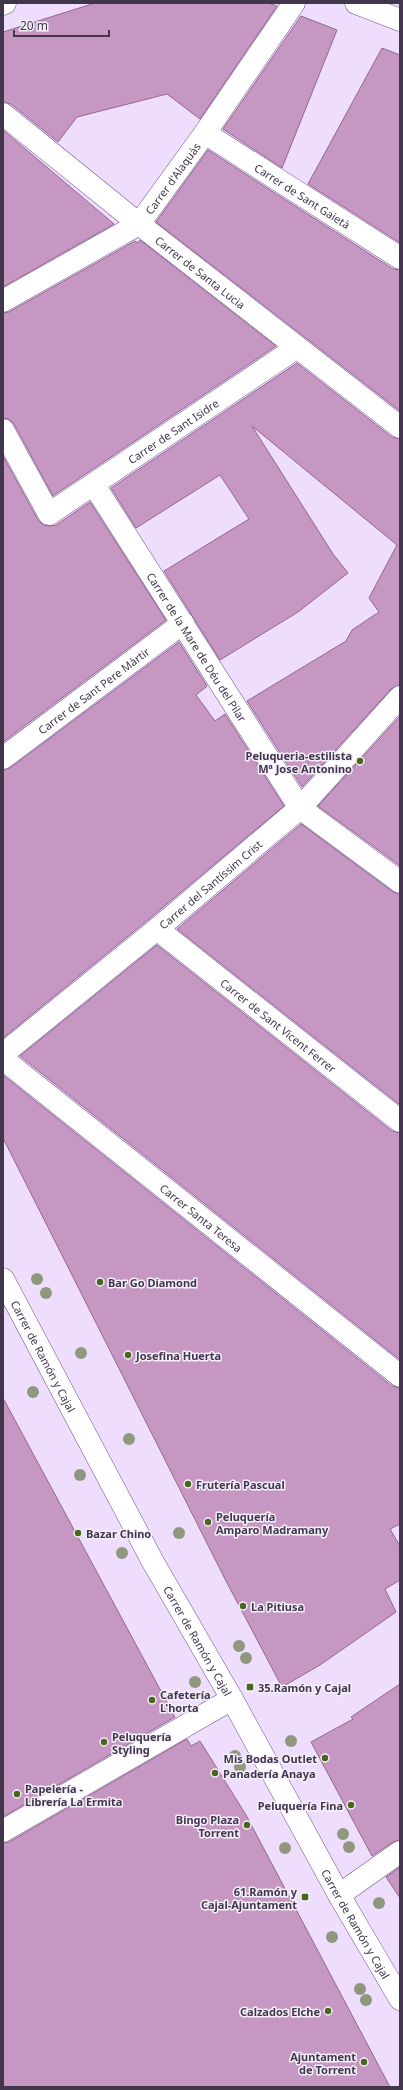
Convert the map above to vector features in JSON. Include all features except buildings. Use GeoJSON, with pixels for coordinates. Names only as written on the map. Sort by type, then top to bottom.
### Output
{"type":"FeatureCollection","features":[{"type":"Feature","properties":{"kind":"street","name":"Carrer d'Alaquàs"},"geometry":{"type":"LineString","coordinates":[[3,301],[139,224],[205,133],[294,3]]}},
{"type":"Feature","properties":{"kind":"street"},"geometry":{"type":"LineString","coordinates":[[356,3],[400,20]]}},
{"type":"Feature","properties":{"kind":"street","name":"Carrer de Santa Lucia"},"geometry":{"type":"LineString","coordinates":[[3,114],[296,348],[400,427]]}},
{"type":"Feature","properties":{"kind":"street","name":"Carrer de Sant Gaietà"},"geometry":{"type":"LineString","coordinates":[[205,133],[400,258]]}},
{"type":"Feature","properties":{"kind":"street","name":"Carrer de Sant Isidre"},"geometry":{"type":"LineString","coordinates":[[3,430],[49,514],[296,348]]}},
{"type":"Feature","properties":{"kind":"street","name":"Carrer de la Mare de Déu del Pilar"},"geometry":{"type":"LineString","coordinates":[[94,485],[300,808]]}},
{"type":"Feature","properties":{"kind":"street","name":"Carrer de Sant Pere Màrtir"},"geometry":{"type":"LineString","coordinates":[[3,758],[183,623]]}},
{"type":"Feature","properties":{"kind":"street","name":"Carrer del Santíssim Crist"},"geometry":{"type":"LineString","coordinates":[[3,1054],[157,929],[300,808],[400,697]]}},
{"type":"Feature","properties":{"kind":"street"},"geometry":{"type":"LineString","coordinates":[[300,808],[400,882]]}},
{"type":"Feature","properties":{"kind":"street","name":"Carrer de Sant Vicent Ferrer"},"geometry":{"type":"LineString","coordinates":[[157,929],[400,1121]]}},
{"type":"Feature","properties":{"kind":"street","name":"Carrer Santa Teresa"},"geometry":{"type":"LineString","coordinates":[[3,1059],[400,1376]]}},
{"type":"Feature","properties":{"kind":"street","name":"Carrer de Ramón y Cajal"},"geometry":{"type":"LineString","coordinates":[[3,1279],[153,1562],[232,1699],[339,1895],[400,1999]]}},
{"type":"Feature","properties":{"kind":"street"},"geometry":{"type":"LineString","coordinates":[[3,1831],[232,1699]]}},
{"type":"Feature","properties":{"kind":"street"},"geometry":{"type":"LineString","coordinates":[[339,1895],[400,1852]]}},
{"type":"Feature","properties":{"kind":"place","name":"Peluqueria-estilista Mª Jose Antonino"},"geometry":{"type":"Point","coordinates":[360,761]}},
{"type":"Feature","properties":{"kind":"place","name":"Bar Go Diamond"},"geometry":{"type":"Point","coordinates":[100,1282]}},
{"type":"Feature","properties":{"kind":"place","name":"Josefina Huerta"},"geometry":{"type":"Point","coordinates":[128,1355]}},
{"type":"Feature","properties":{"kind":"place","name":"Frutería Pascual"},"geometry":{"type":"Point","coordinates":[188,1484]}},
{"type":"Feature","properties":{"kind":"place","name":"Peluquería Amparo Madramany"},"geometry":{"type":"Point","coordinates":[208,1522]}},
{"type":"Feature","properties":{"kind":"place","name":"Bazar Chino"},"geometry":{"type":"Point","coordinates":[78,1533]}},
{"type":"Feature","properties":{"kind":"place","name":"La Pitiusa"},"geometry":{"type":"Point","coordinates":[243,1606]}},
{"type":"Feature","properties":{"kind":"place","name":"35.Ramón y Cajal"},"geometry":{"type":"Point","coordinates":[250,1687]}},
{"type":"Feature","properties":{"kind":"place","name":"Cafetería L'horta"},"geometry":{"type":"Point","coordinates":[152,1700]}},
{"type":"Feature","properties":{"kind":"place","name":"Peluquería Styling"},"geometry":{"type":"Point","coordinates":[104,1742]}},
{"type":"Feature","properties":{"kind":"place","name":"Mis Bodas Outlet"},"geometry":{"type":"Point","coordinates":[325,1758]}},
{"type":"Feature","properties":{"kind":"place","name":"Panadería Anaya"},"geometry":{"type":"Point","coordinates":[215,1773]}},
{"type":"Feature","properties":{"kind":"place","name":"Papelería - Librería La Ermita"},"geometry":{"type":"Point","coordinates":[17,1794]}},
{"type":"Feature","properties":{"kind":"place","name":"Peluquería Fina"},"geometry":{"type":"Point","coordinates":[351,1805]}},
{"type":"Feature","properties":{"kind":"place","name":"Bingo Plaza Torrent"},"geometry":{"type":"Point","coordinates":[247,1825]}},
{"type":"Feature","properties":{"kind":"place","name":"61.Ramón y Cajal-Ajuntament"},"geometry":{"type":"Point","coordinates":[305,1897]}},
{"type":"Feature","properties":{"kind":"place","name":"Calzados Elche"},"geometry":{"type":"Point","coordinates":[328,2011]}},
{"type":"Feature","properties":{"kind":"place","name":"Ajuntament de Torrent"},"geometry":{"type":"Point","coordinates":[364,2062]}}]}
